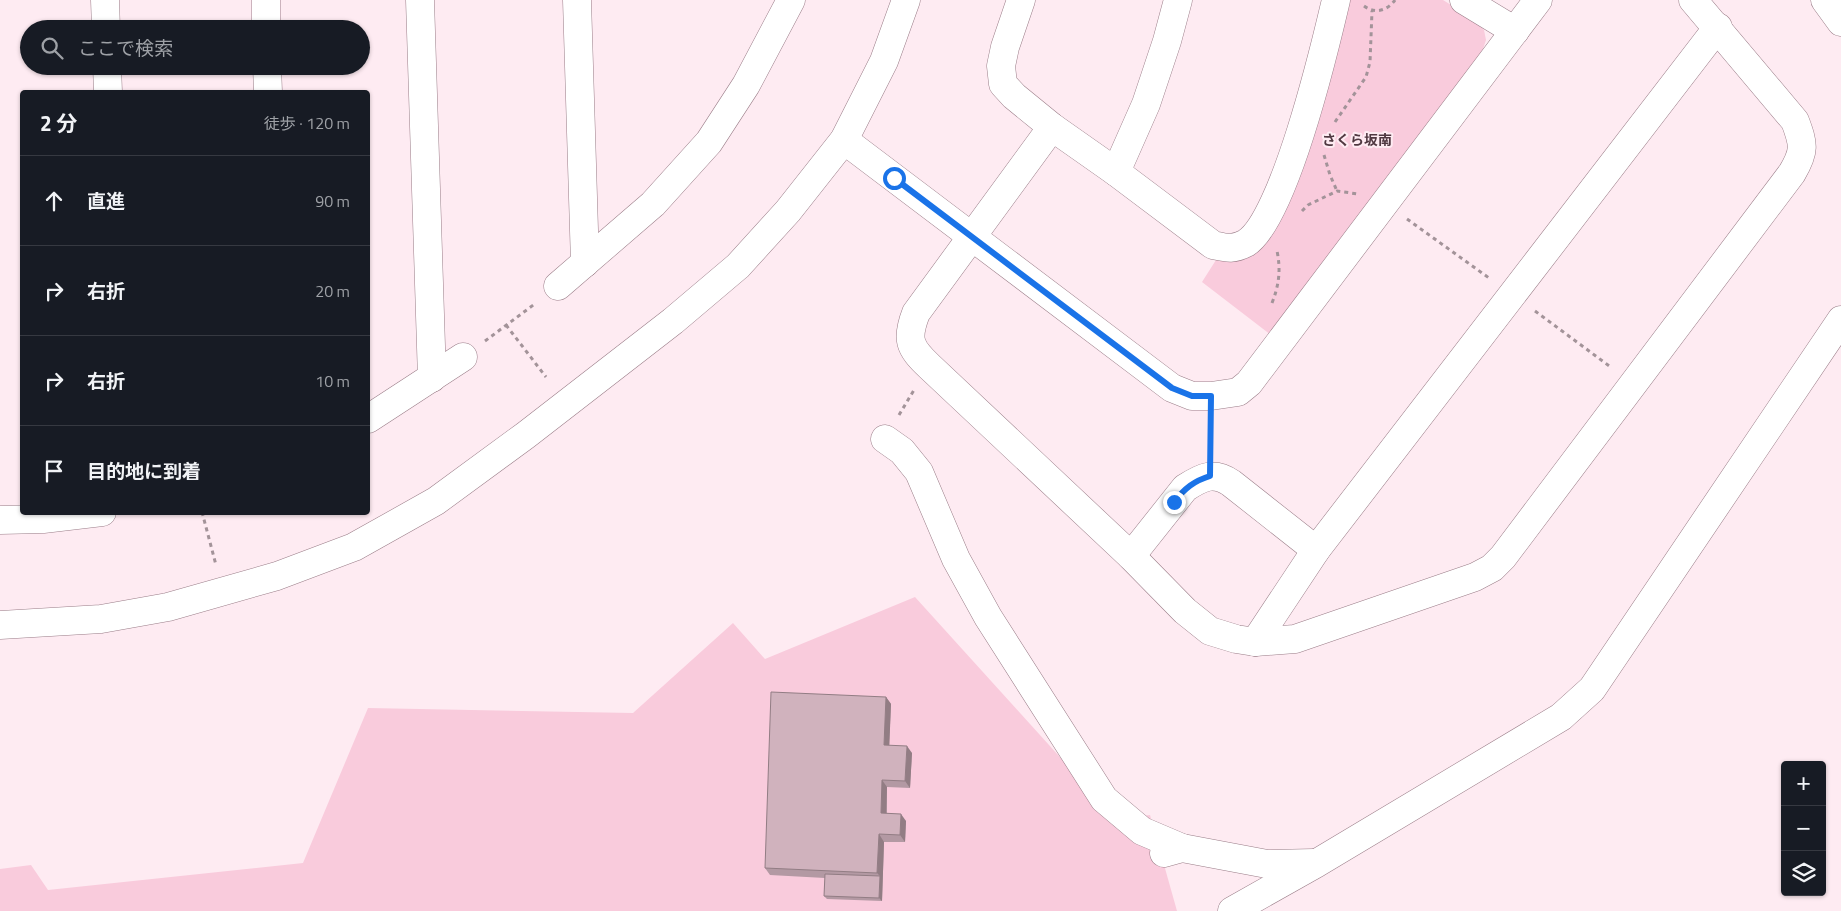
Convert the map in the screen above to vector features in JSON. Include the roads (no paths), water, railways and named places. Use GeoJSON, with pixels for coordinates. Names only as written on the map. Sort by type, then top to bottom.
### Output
{"type":"FeatureCollection","features":[{"type":"Feature","properties":{"kind":"street"},"geometry":{"type":"LineString","coordinates":[[106,0],[106,20]]}},
{"type":"Feature","properties":{"kind":"street"},"geometry":{"type":"LineString","coordinates":[[266,0],[266,20]]}},
{"type":"Feature","properties":{"kind":"street"},"geometry":{"type":"LineString","coordinates":[[420,0],[432,378]]}},
{"type":"Feature","properties":{"kind":"street"},"geometry":{"type":"LineString","coordinates":[[577,0],[585,263]]}},
{"type":"Feature","properties":{"kind":"street"},"geometry":{"type":"LineString","coordinates":[[558,286],[653,204],[709,142],[746,85],[791,0]]}},
{"type":"Feature","properties":{"kind":"street"},"geometry":{"type":"LineString","coordinates":[[0,625],[101,619],[168,607],[277,576],[354,547],[436,501],[673,321],[738,266],[788,211],[844,140],[884,61],[906,0]]}},
{"type":"Feature","properties":{"kind":"street"},"geometry":{"type":"LineString","coordinates":[[1021,0],[1005,47],[1001,66],[1003,84],[1014,96],[1052,127],[1116,172],[1213,245],[1231,249],[1247,242],[1259,230],[1276,199],[1309,105],[1336,0]]}},
{"type":"Feature","properties":{"kind":"street"},"geometry":{"type":"LineString","coordinates":[[1116,172],[1146,104],[1167,41],[1178,0]]}},
{"type":"Feature","properties":{"kind":"street"},"geometry":{"type":"LineString","coordinates":[[1464,0],[1515,31]]}},
{"type":"Feature","properties":{"kind":"street"},"geometry":{"type":"LineString","coordinates":[[844,140],[1172,388],[1192,396],[1211,396],[1238,392],[1249,383],[1538,0]]}},
{"type":"Feature","properties":{"kind":"street"},"geometry":{"type":"LineString","coordinates":[[1052,127],[916,313],[909,330],[912,346],[928,366],[1131,556],[1185,611],[1210,631],[1236,639],[1255,642],[1295,639],[1476,577],[1492,568],[1503,557],[1792,174],[1802,157],[1802,140],[1795,121],[1718,27],[1693,0]]}},
{"type":"Feature","properties":{"kind":"street"},"geometry":{"type":"LineString","coordinates":[[1826,0],[1841,22]]}},
{"type":"Feature","properties":{"kind":"street"},"geometry":{"type":"LineString","coordinates":[[1255,642],[1316,550],[1718,27]]}},
{"type":"Feature","properties":{"kind":"street"},"geometry":{"type":"LineString","coordinates":[[107,75],[108,90]]}},
{"type":"Feature","properties":{"kind":"street"},"geometry":{"type":"LineString","coordinates":[[267,75],[268,90]]}},
{"type":"Feature","properties":{"kind":"street"},"geometry":{"type":"LineString","coordinates":[[1232,911],[1317,863],[1561,716],[1592,689],[1841,320]]}},
{"type":"Feature","properties":{"kind":"street"},"geometry":{"type":"LineString","coordinates":[[370,418],[463,357]]}},
{"type":"Feature","properties":{"kind":"street"},"geometry":{"type":"LineString","coordinates":[[885,439],[902,451],[918,472],[956,559],[988,617],[1104,799],[1142,831],[1182,848],[1267,864],[1317,863]]}},
{"type":"Feature","properties":{"kind":"street"},"geometry":{"type":"LineString","coordinates":[[1131,556],[1185,488],[1197,480],[1210,476],[1222,477],[1231,483],[1316,550]]}},
{"type":"Feature","properties":{"kind":"street"},"geometry":{"type":"LineString","coordinates":[[0,520],[43,519],[77,515]]}},
{"type":"Feature","properties":{"kind":"street"},"geometry":{"type":"LineString","coordinates":[[1153,856],[1182,848]]}},
{"type":"Feature","properties":{"kind":"district","name":"さくら坂南"},"geometry":{"type":"Point","coordinates":[1357,140]}}]}
